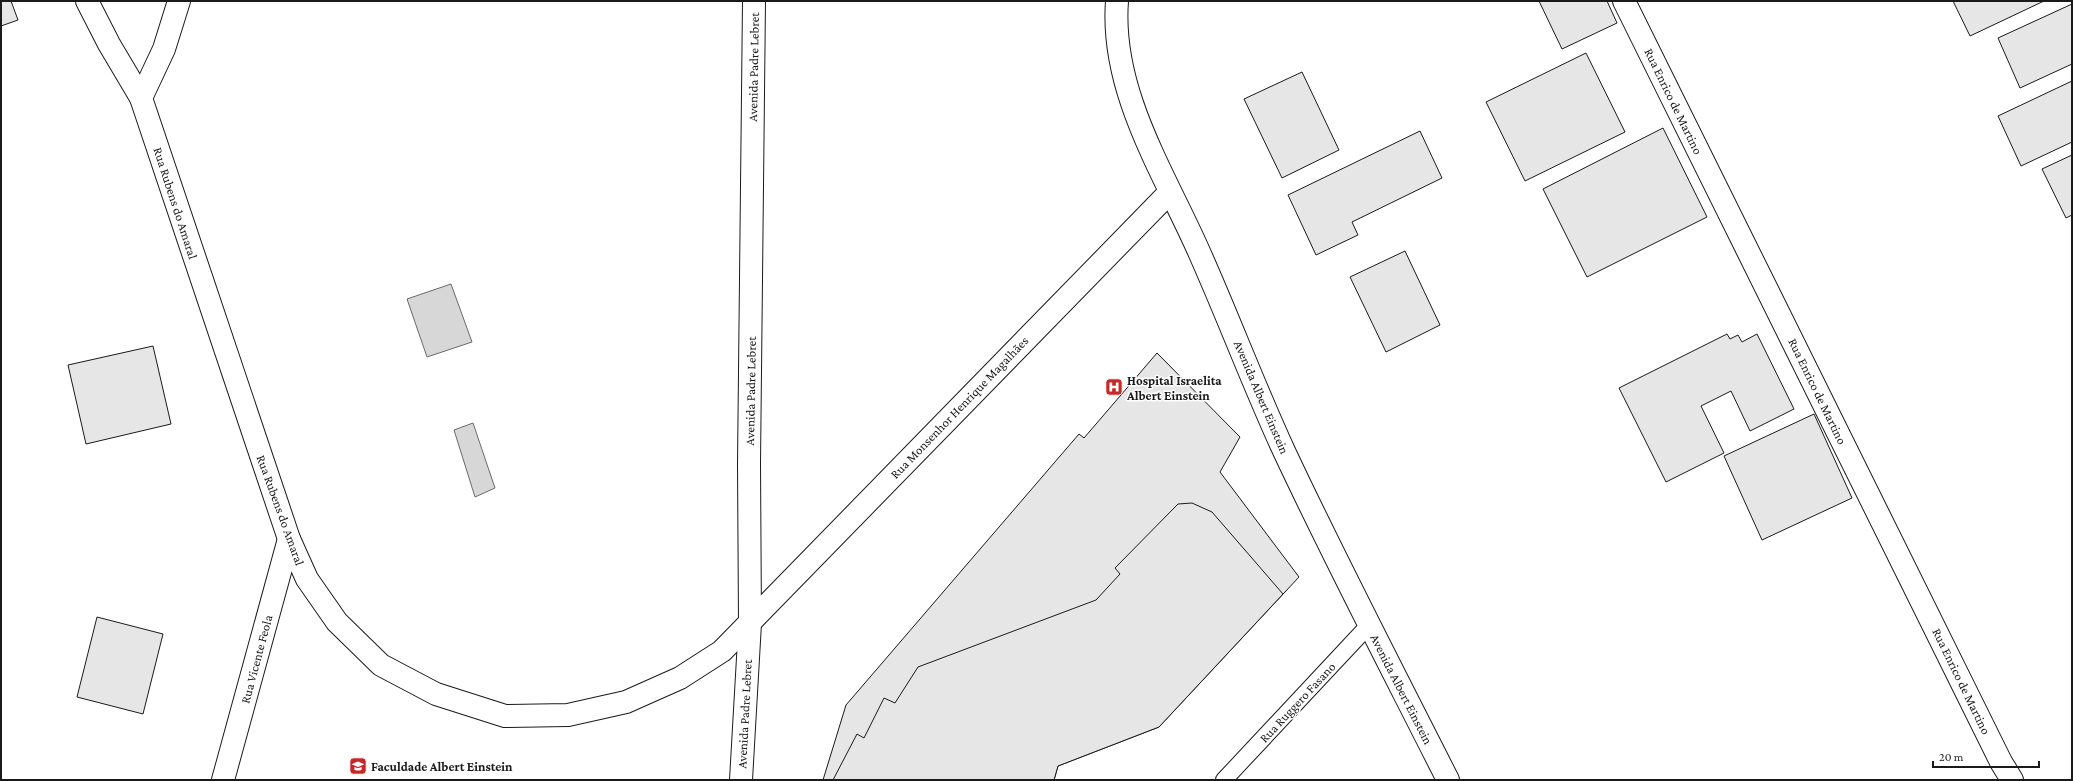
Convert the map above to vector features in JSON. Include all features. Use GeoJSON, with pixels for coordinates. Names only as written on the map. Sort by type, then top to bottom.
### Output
{"type":"FeatureCollection","features":[{"type":"Feature","properties":{"kind":"street","name":"Rua Rubens do Amaral"},"geometry":{"type":"LineString","coordinates":[[87,1],[109,44],[141,98],[289,539],[307,579],[337,622],[381,665],[436,694],[505,716],[568,715],[626,702],[680,678],[722,651],[750,623]]}},
{"type":"Feature","properties":{"kind":"street"},"geometry":{"type":"LineString","coordinates":[[141,98],[164,49],[178,1]]}},
{"type":"Feature","properties":{"kind":"street","name":"Avenida Padre Lebret"},"geometry":{"type":"LineString","coordinates":[[740,780],[750,623],[749,464],[754,1]]}},
{"type":"Feature","properties":{"kind":"street","name":"Avenida Albert Einstein"},"geometry":{"type":"LineString","coordinates":[[1117,1],[1116,13],[1120,53],[1130,101],[1170,192],[1199,251],[1284,450],[1448,780]]}},
{"type":"Feature","properties":{"kind":"street","name":"Rua Enrico de Martino"},"geometry":{"type":"LineString","coordinates":[[1624,1],[2001,762],[2012,780]]}},
{"type":"Feature","properties":{"kind":"street","name":"Rua Monsenhor Henrique Magalhães"},"geometry":{"type":"LineString","coordinates":[[750,623],[1170,192]]}},
{"type":"Feature","properties":{"kind":"street","name":"Rua Vicente Feola"},"geometry":{"type":"LineString","coordinates":[[223,780],[289,539]]}},
{"type":"Feature","properties":{"kind":"lane","name":"Rua Ruggero Fasano"},"geometry":{"type":"LineString","coordinates":[[1224,780],[1370,624]]}},
{"type":"Feature","properties":{"kind":"shaded area"},"geometry":{"type":"Polygon","coordinates":[[[451,284],[472,342],[427,357],[407,299],[451,284]]]}},
{"type":"Feature","properties":{"kind":"shaded area"},"geometry":{"type":"Polygon","coordinates":[[[473,423],[495,488],[475,497],[454,430],[473,423]]]}},
{"type":"Feature","properties":{"kind":"building"},"geometry":{"type":"Polygon","coordinates":[[[1,1],[11,1],[18,20],[1,26],[1,1]]]}},
{"type":"Feature","properties":{"kind":"building"},"geometry":{"type":"Polygon","coordinates":[[[1539,1],[1607,1],[1617,23],[1562,49],[1539,1]]]}},
{"type":"Feature","properties":{"kind":"building"},"geometry":{"type":"Polygon","coordinates":[[[1953,1],[2044,1],[1970,36],[1953,1]]]}},
{"type":"Feature","properties":{"kind":"building"},"geometry":{"type":"Polygon","coordinates":[[[2072,4],[2072,64],[2020,88],[1998,38],[2072,4]]]}},
{"type":"Feature","properties":{"kind":"building"},"geometry":{"type":"Polygon","coordinates":[[[1586,53],[1625,132],[1525,181],[1486,102],[1586,53]]]}},
{"type":"Feature","properties":{"kind":"building"},"geometry":{"type":"Polygon","coordinates":[[[1302,72],[1339,150],[1282,178],[1244,99],[1302,72]]]}},
{"type":"Feature","properties":{"kind":"building"},"geometry":{"type":"Polygon","coordinates":[[[2072,81],[2072,142],[2021,166],[1998,116],[2072,81]]]}},
{"type":"Feature","properties":{"kind":"building"},"geometry":{"type":"Polygon","coordinates":[[[1663,128],[1707,217],[1587,277],[1543,189],[1663,128]]]}},
{"type":"Feature","properties":{"kind":"building"},"geometry":{"type":"Polygon","coordinates":[[[1420,131],[1442,178],[1352,222],[1358,235],[1316,255],[1288,195],[1420,131]]]}},
{"type":"Feature","properties":{"kind":"building"},"geometry":{"type":"Polygon","coordinates":[[[2072,155],[2072,215],[2066,218],[2042,169],[2072,155]]]}},
{"type":"Feature","properties":{"kind":"building"},"geometry":{"type":"Polygon","coordinates":[[[1405,251],[1440,325],[1386,352],[1350,277],[1405,251]]]}},
{"type":"Feature","properties":{"kind":"building"},"geometry":{"type":"Polygon","coordinates":[[[1727,334],[1730,339],[1738,335],[1742,342],[1757,334],[1794,409],[1750,431],[1731,391],[1701,406],[1724,453],[1666,482],[1619,388],[1727,334]]]}},
{"type":"Feature","properties":{"kind":"building"},"geometry":{"type":"Polygon","coordinates":[[[153,346],[171,424],[86,444],[68,365],[153,346]]]}},
{"type":"Feature","properties":{"kind":"building"},"geometry":{"type":"Polygon","coordinates":[[[1157,353],[1240,437],[1220,472],[1299,577],[1159,727],[1058,766],[1054,780],[823,780],[846,705],[1079,434],[1084,438],[1157,353]]]}},
{"type":"Feature","properties":{"kind":"building"},"geometry":{"type":"Polygon","coordinates":[[[1814,414],[1852,498],[1762,540],[1724,456],[1814,414]]]}},
{"type":"Feature","properties":{"kind":"building"},"geometry":{"type":"Polygon","coordinates":[[[1192,503],[1212,512],[1283,594],[1159,727],[1058,766],[1054,780],[833,780],[857,734],[864,738],[884,698],[895,703],[918,667],[1096,600],[1120,574],[1115,568],[1178,504],[1192,503]]]}},
{"type":"Feature","properties":{"kind":"building"},"geometry":{"type":"Polygon","coordinates":[[[97,617],[163,634],[143,714],[77,697],[97,617]]]}},
{"type":"Feature","properties":{"kind":"place","name":"Hospital Israelita Albert Einstein"},"geometry":{"type":"Point","coordinates":[1114,387]}},
{"type":"Feature","properties":{"kind":"place","name":"Faculdade Albert Einstein"},"geometry":{"type":"Point","coordinates":[358,766]}}]}
